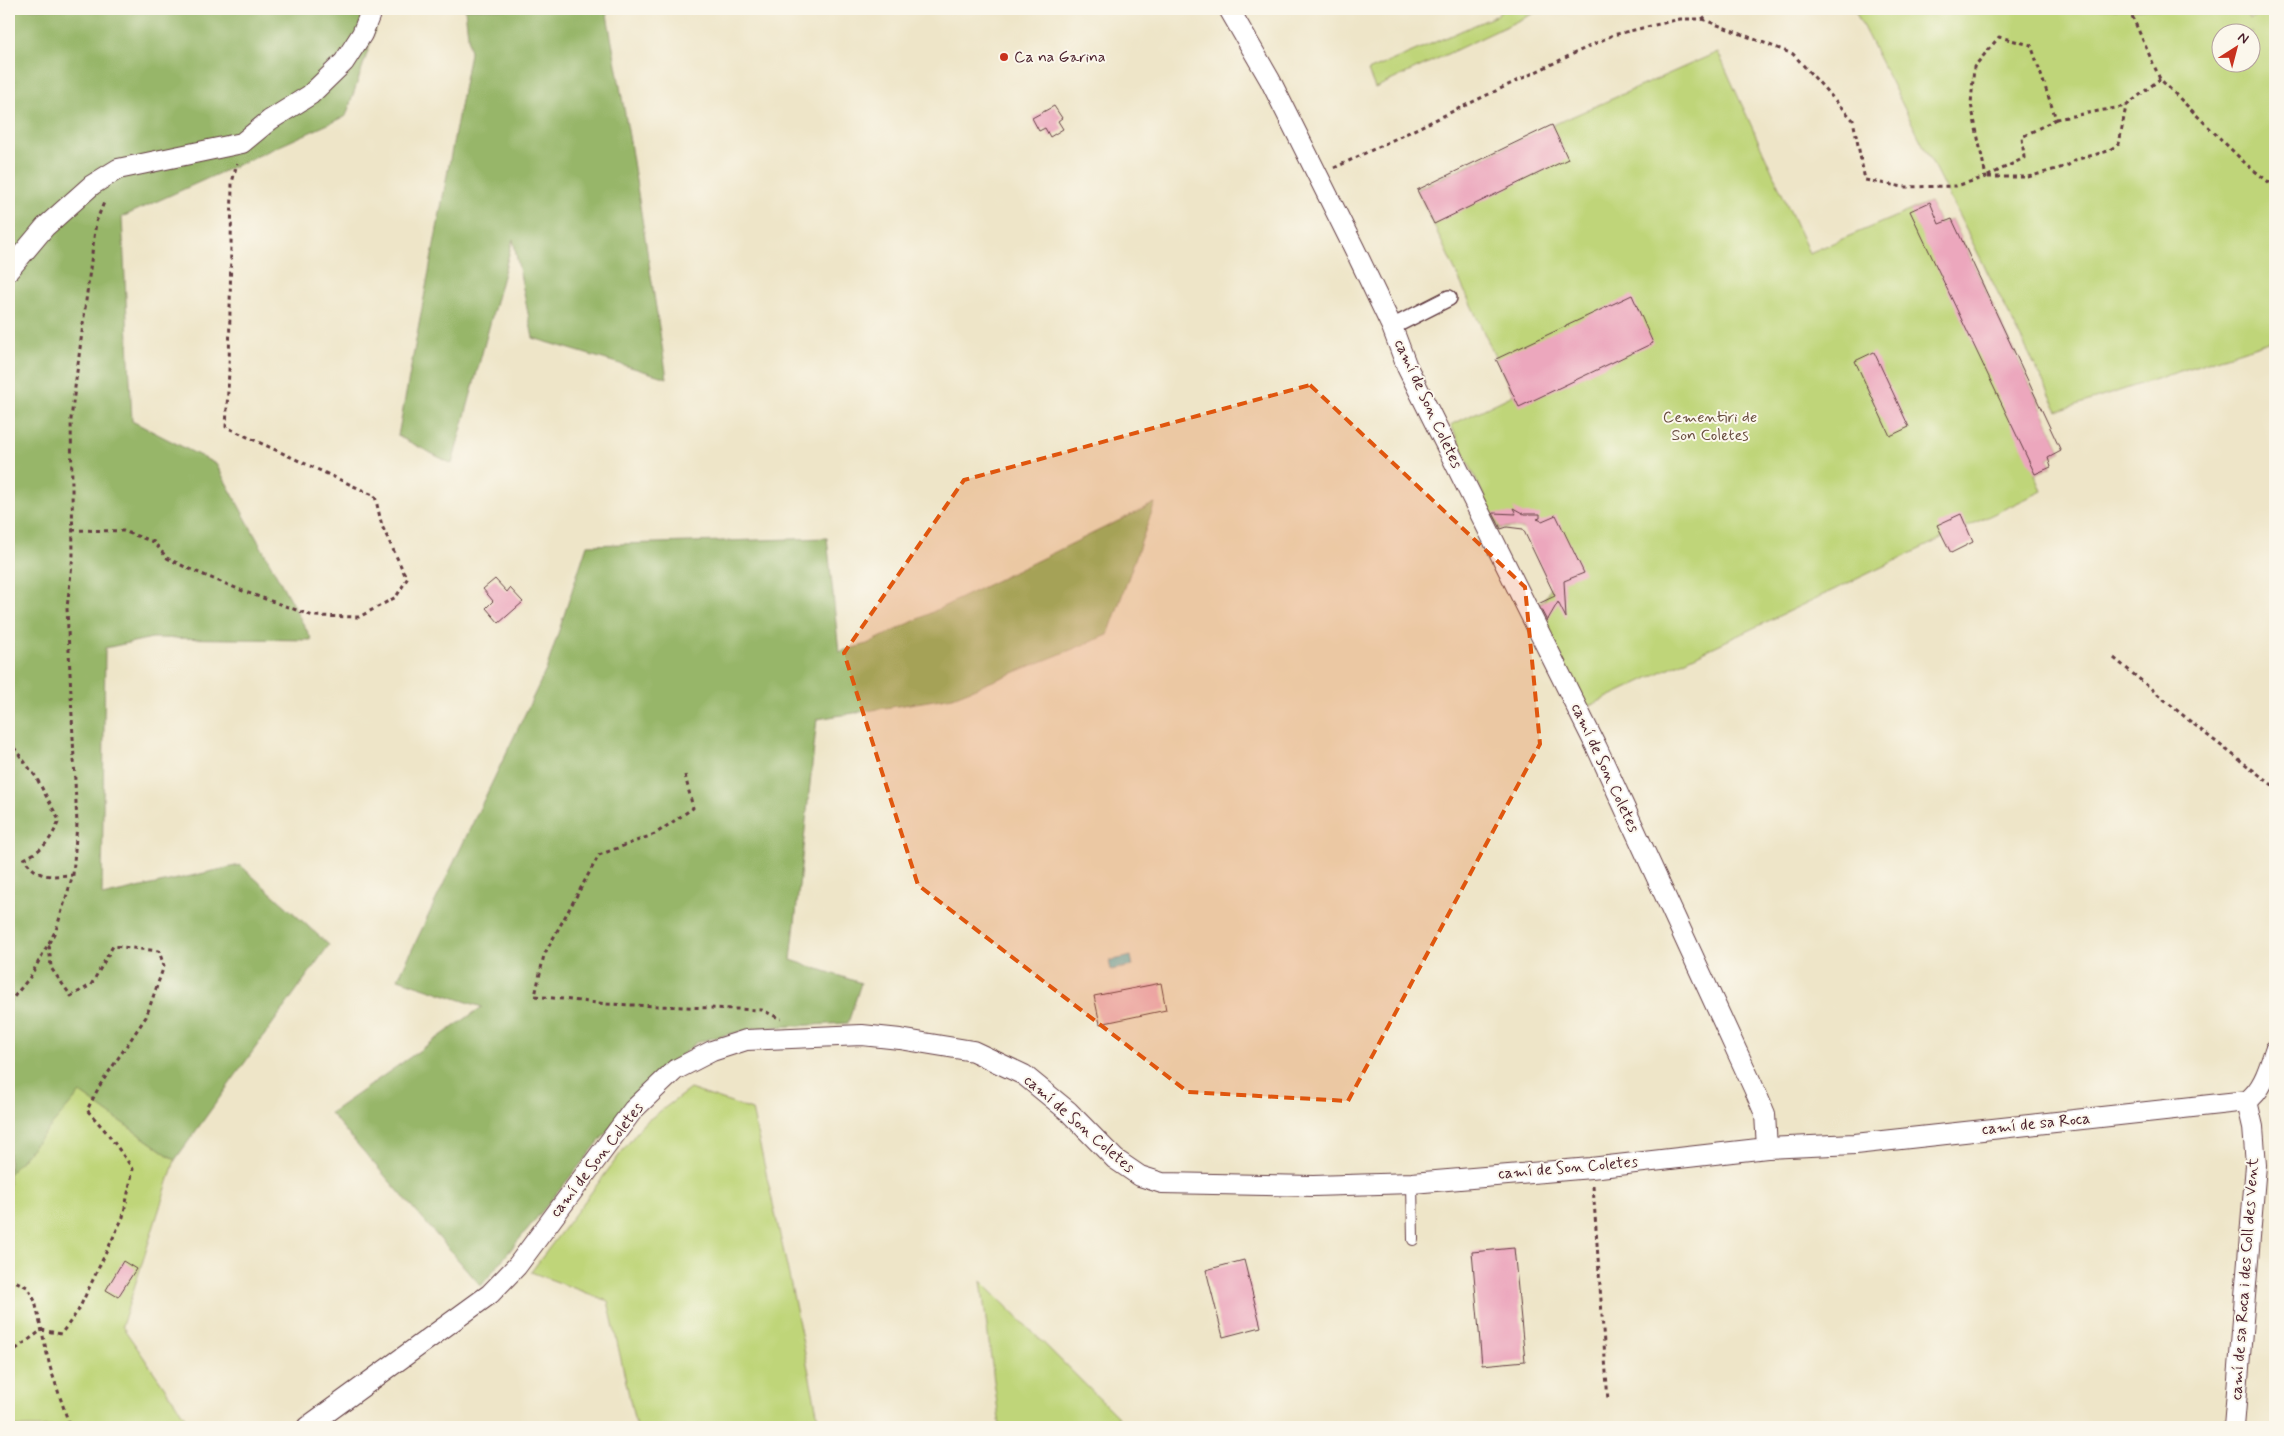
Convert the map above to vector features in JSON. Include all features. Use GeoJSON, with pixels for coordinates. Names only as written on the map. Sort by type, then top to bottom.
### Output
{"type":"FeatureCollection","features":[{"type":"Feature","properties":{"kind":"street"},"geometry":{"type":"LineString","coordinates":[[9,270],[45,227],[92,185],[118,169],[242,143],[270,120],[310,95],[344,62],[362,34],[372,9]]}},
{"type":"Feature","properties":{"kind":"street","name":"camí de Son Coletes"},"geometry":{"type":"LineString","coordinates":[[307,1427],[490,1294],[517,1266],[633,1110],[675,1070],[712,1051],[746,1040],[862,1035],[973,1051],[1024,1076],[1068,1111],[1115,1159],[1140,1176],[1162,1183],[1313,1186],[1412,1183],[1591,1168],[1767,1148],[1765,1114],[1597,748],[1407,367],[1392,327],[1318,176],[1270,80],[1228,9]]}},
{"type":"Feature","properties":{"kind":"street"},"geometry":{"type":"LineString","coordinates":[[1392,327],[1449,298]]}},
{"type":"Feature","properties":{"kind":"street"},"geometry":{"type":"LineString","coordinates":[[2247,1101],[2264,1080],[2275,1050]]}},
{"type":"Feature","properties":{"kind":"street","name":"camí de sa Roca"},"geometry":{"type":"LineString","coordinates":[[1767,1148],[1855,1144],[2247,1101]]}},
{"type":"Feature","properties":{"kind":"street","name":"camí de sa Roca i des Coll des Vent"},"geometry":{"type":"LineString","coordinates":[[2234,1427],[2256,1165],[2253,1127],[2247,1101]]}},
{"type":"Feature","properties":{"kind":"lane"},"geometry":{"type":"LineString","coordinates":[[1412,1183],[1413,1240]]}},
{"type":"Feature","properties":{"kind":"path"},"geometry":{"type":"LineString","coordinates":[[1702,19],[1716,9]]}},
{"type":"Feature","properties":{"kind":"path"},"geometry":{"type":"LineString","coordinates":[[2129,9],[2160,79],[2246,164],[2275,187]]}},
{"type":"Feature","properties":{"kind":"path"},"geometry":{"type":"LineString","coordinates":[[1318,176],[1613,35],[1680,19],[1702,19],[1793,54],[1853,120],[1865,180],[1903,187],[1956,186],[1986,177],[2024,158],[2022,137],[2056,119],[2126,106],[2160,79]]}},
{"type":"Feature","properties":{"kind":"path"},"geometry":{"type":"LineString","coordinates":[[1986,177],[1971,104],[1971,94],[1974,67],[1999,37],[2031,45],[2056,119]]}},
{"type":"Feature","properties":{"kind":"path"},"geometry":{"type":"LineString","coordinates":[[1986,177],[2028,177],[2067,166],[2075,160],[2108,151],[2119,144],[2126,106]]}},
{"type":"Feature","properties":{"kind":"path"},"geometry":{"type":"LineString","coordinates":[[72,530],[124,531],[154,542],[167,558],[187,568],[313,616],[359,617],[396,597],[408,579],[382,526],[375,496],[226,427],[229,371],[232,183],[242,143]]}},
{"type":"Feature","properties":{"kind":"path"},"geometry":{"type":"LineString","coordinates":[[9,1003],[30,977],[56,930],[73,875],[77,824],[67,608],[73,555],[71,419],[96,222],[118,169]]}},
{"type":"Feature","properties":{"kind":"path"},"geometry":{"type":"LineString","coordinates":[[2114,658],[2202,731],[2275,787]]}},
{"type":"Feature","properties":{"kind":"path"},"geometry":{"type":"LineString","coordinates":[[9,741],[36,777],[59,820],[53,837],[38,852],[24,859],[32,870],[43,876],[73,875]]}},
{"type":"Feature","properties":{"kind":"path"},"geometry":{"type":"LineString","coordinates":[[685,774],[693,808],[655,834],[599,855],[544,955],[535,996],[608,1004],[762,1010],[786,1021],[804,1038]]}},
{"type":"Feature","properties":{"kind":"path"},"geometry":{"type":"LineString","coordinates":[[9,1354],[42,1330],[61,1334],[78,1311],[122,1217],[133,1169],[108,1134],[87,1110],[100,1085],[146,1017],[164,966],[159,951],[114,946],[91,985],[71,996],[51,968],[49,942]]}},
{"type":"Feature","properties":{"kind":"path"},"geometry":{"type":"LineString","coordinates":[[1591,1168],[1608,1401]]}},
{"type":"Feature","properties":{"kind":"path"},"geometry":{"type":"LineString","coordinates":[[9,1278],[27,1287],[35,1301],[50,1367],[70,1427]]}},
{"type":"Feature","properties":{"kind":"highlighted area"},"geometry":{"type":"Polygon","coordinates":[[[1310,385],[1525,587],[1540,744],[1348,1101],[1188,1092],[918,885],[844,653],[964,480],[1310,385]]]}},
{"type":"Feature","properties":{"kind":"green space"},"geometry":{"type":"Polygon","coordinates":[[[9,9],[382,9],[346,116],[122,217],[132,421],[216,464],[312,640],[152,638],[105,648],[102,896],[240,865],[329,945],[175,1160],[80,1093],[9,1174],[9,9]]]}},
{"type":"Feature","properties":{"kind":"green space"},"geometry":{"type":"Polygon","coordinates":[[[465,9],[606,9],[629,136],[667,378],[533,338],[513,239],[452,464],[398,436],[470,53],[465,9]]]}},
{"type":"Feature","properties":{"kind":"green space"},"geometry":{"type":"Polygon","coordinates":[[[1502,9],[1543,9],[1375,88],[1368,71],[1498,15],[1502,9]]]}},
{"type":"Feature","properties":{"kind":"green space"},"geometry":{"type":"Polygon","coordinates":[[[1854,9],[2245,9],[2250,19],[2275,9],[2275,340],[2058,411],[1854,9]]]}},
{"type":"Feature","properties":{"kind":"green space","name":"Cementiri de Son Coletes"},"geometry":{"type":"Polygon","coordinates":[[[1718,52],[1809,253],[1930,202],[1939,224],[1952,219],[2061,451],[2048,458],[2051,467],[2035,474],[2042,491],[1585,708],[1536,605],[1544,600],[1551,587],[1533,538],[1527,531],[1519,528],[1499,529],[1451,425],[1513,395],[1417,189],[1553,125],[1718,52]]]}},
{"type":"Feature","properties":{"kind":"green space"},"geometry":{"type":"Polygon","coordinates":[[[1155,503],[1108,635],[953,697],[817,719],[791,960],[861,983],[848,1023],[755,1028],[697,1042],[642,1089],[481,1286],[330,1113],[482,1007],[398,979],[546,670],[587,545],[827,538],[839,652],[867,644],[1155,503]]]}},
{"type":"Feature","properties":{"kind":"green space"},"geometry":{"type":"Polygon","coordinates":[[[690,1089],[752,1110],[820,1427],[636,1427],[608,1301],[531,1272],[643,1124],[690,1089]]]}},
{"type":"Feature","properties":{"kind":"green space"},"geometry":{"type":"Polygon","coordinates":[[[80,1092],[175,1160],[122,1326],[192,1427],[9,1427],[9,1174],[80,1092]]]}},
{"type":"Feature","properties":{"kind":"green space"},"geometry":{"type":"Polygon","coordinates":[[[981,1281],[1128,1427],[1000,1427],[981,1281]]]}},
{"type":"Feature","properties":{"kind":"water"},"geometry":{"type":"Polygon","coordinates":[[[1131,956],[1133,966],[1111,970],[1109,961],[1131,956]]]}},
{"type":"Feature","properties":{"kind":"building"},"geometry":{"type":"Polygon","coordinates":[[[1054,106],[1062,118],[1058,121],[1063,129],[1050,137],[1045,128],[1039,131],[1032,118],[1054,106]]]}},
{"type":"Feature","properties":{"kind":"building"},"geometry":{"type":"Polygon","coordinates":[[[1552,125],[1568,159],[1434,224],[1417,190],[1552,125]]]}},
{"type":"Feature","properties":{"kind":"building"},"geometry":{"type":"Polygon","coordinates":[[[1930,202],[1939,224],[1952,219],[2061,451],[2048,458],[2051,467],[2035,474],[1910,211],[1930,202]]]}},
{"type":"Feature","properties":{"kind":"building"},"geometry":{"type":"Polygon","coordinates":[[[1632,295],[1653,343],[1519,407],[1496,359],[1632,295]]]}},
{"type":"Feature","properties":{"kind":"building"},"geometry":{"type":"Polygon","coordinates":[[[1874,352],[1909,427],[1890,436],[1855,361],[1874,352]]]}},
{"type":"Feature","properties":{"kind":"building"},"geometry":{"type":"Polygon","coordinates":[[[1513,508],[1524,514],[1540,514],[1540,518],[1537,519],[1542,521],[1556,515],[1584,573],[1564,581],[1566,618],[1558,602],[1547,621],[1538,604],[1555,596],[1523,529],[1507,527],[1501,529],[1493,513],[1516,514],[1513,508]]]}},
{"type":"Feature","properties":{"kind":"building"},"geometry":{"type":"Polygon","coordinates":[[[1961,514],[1973,542],[1951,553],[1937,525],[1961,514]]]}},
{"type":"Feature","properties":{"kind":"building"},"geometry":{"type":"Polygon","coordinates":[[[495,579],[507,592],[510,588],[523,602],[499,623],[486,608],[493,601],[483,589],[495,579]]]}},
{"type":"Feature","properties":{"kind":"building"},"geometry":{"type":"Polygon","coordinates":[[[1161,983],[1166,1010],[1100,1024],[1094,996],[1161,983]]]}},
{"type":"Feature","properties":{"kind":"building"},"geometry":{"type":"Polygon","coordinates":[[[1514,1248],[1525,1361],[1482,1365],[1472,1252],[1514,1248]]]}},
{"type":"Feature","properties":{"kind":"building"},"geometry":{"type":"Polygon","coordinates":[[[1244,1260],[1261,1327],[1223,1337],[1206,1270],[1244,1260]]]}},
{"type":"Feature","properties":{"kind":"building"},"geometry":{"type":"Polygon","coordinates":[[[123,1261],[136,1269],[118,1297],[106,1290],[123,1261]]]}},
{"type":"Feature","properties":{"kind":"place","name":"Ca na Garina"},"geometry":{"type":"Point","coordinates":[1004,57]}}]}
